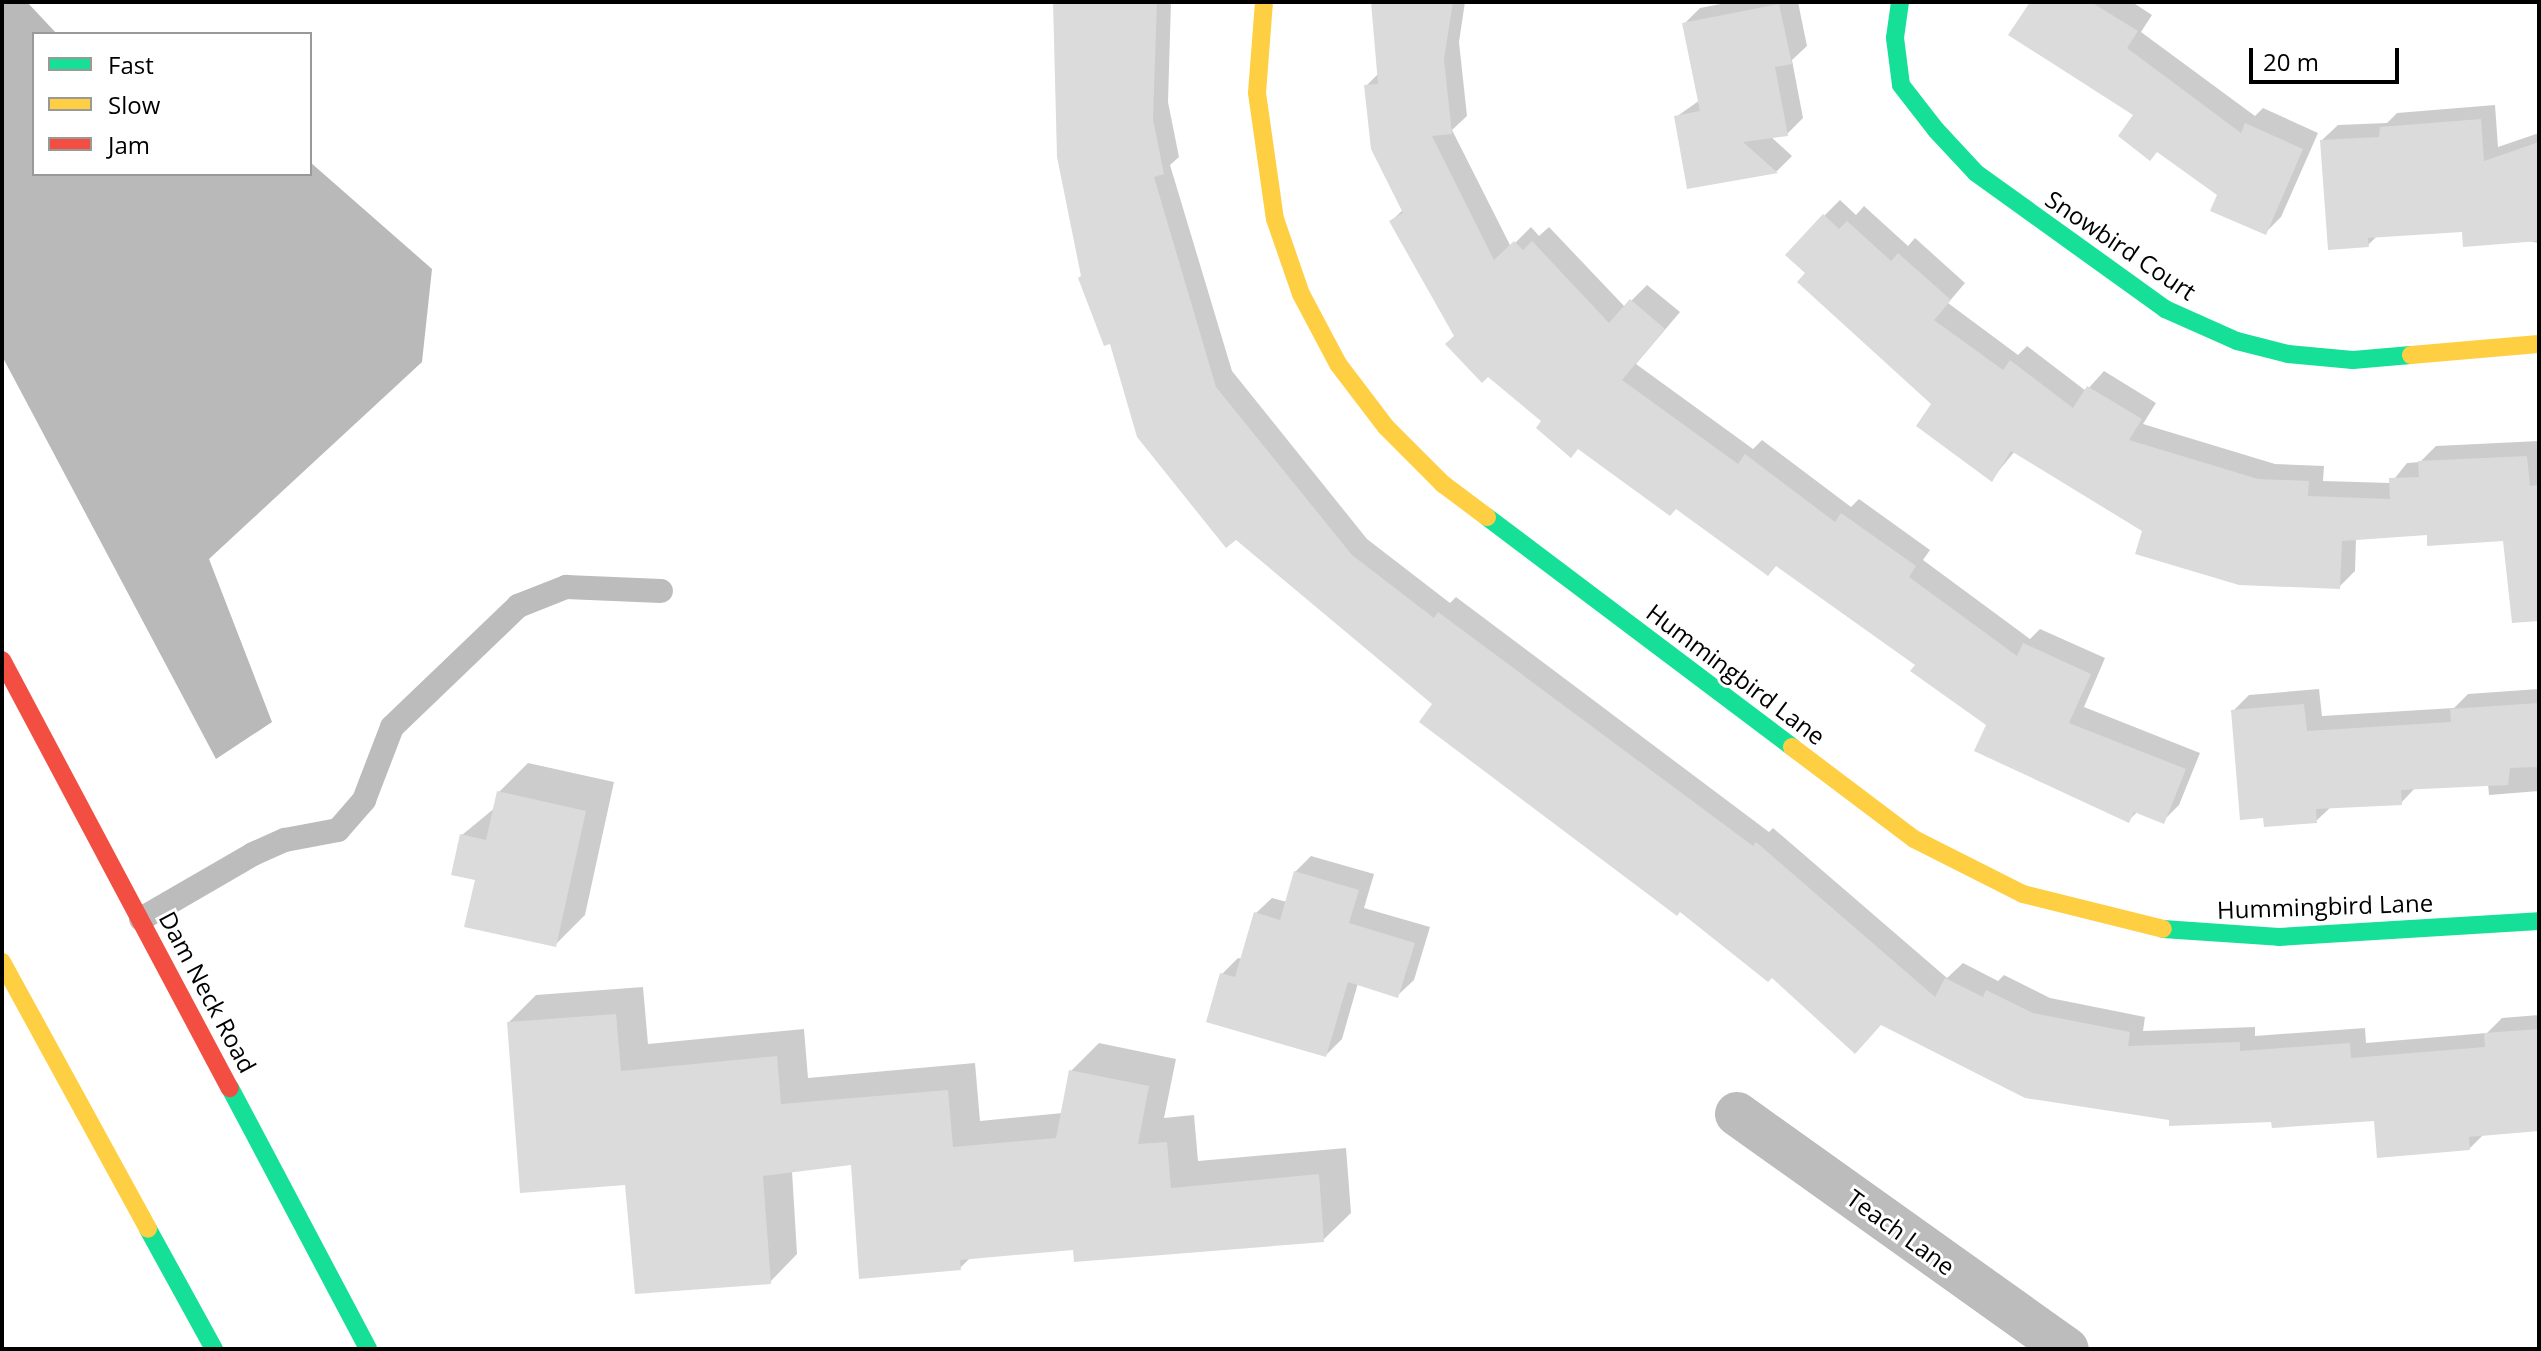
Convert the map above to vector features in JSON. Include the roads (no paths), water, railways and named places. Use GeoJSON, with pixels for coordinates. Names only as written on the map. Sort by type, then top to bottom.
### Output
{"type":"FeatureCollection","features":[{"type":"Feature","properties":{"kind":"street","name":"Hummingbird Lane"},"geometry":{"type":"LineString","coordinates":[[1264,2],[1257,93],[1275,219],[1301,294],[1338,364],[1386,427],[1443,484],[1914,839],[2023,894],[2123,923],[2192,934],[2279,937],[2539,921]]}},
{"type":"Feature","properties":{"kind":"street","name":"Snowbird Court"},"geometry":{"type":"LineString","coordinates":[[1900,2],[1895,38],[1901,85],[1936,130],[1976,173],[2165,309],[2237,341],[2288,354],[2353,360],[2539,344]]}},
{"type":"Feature","properties":{"kind":"street","name":"Dam Neck Road"},"geometry":{"type":"LineString","coordinates":[[2,660],[368,1349]]}},
{"type":"Feature","properties":{"kind":"street"},"geometry":{"type":"LineString","coordinates":[[2,962],[214,1349]]}},
{"type":"Feature","properties":{"kind":"street","name":"Teach Lane"},"geometry":{"type":"LineString","coordinates":[[1737,1114],[2067,1349]]}},
{"type":"Feature","properties":{"kind":"lane"},"geometry":{"type":"LineString","coordinates":[[141,919],[253,854],[285,840],[338,830],[364,800],[392,727],[518,606],[566,587],[661,591]]}}]}
